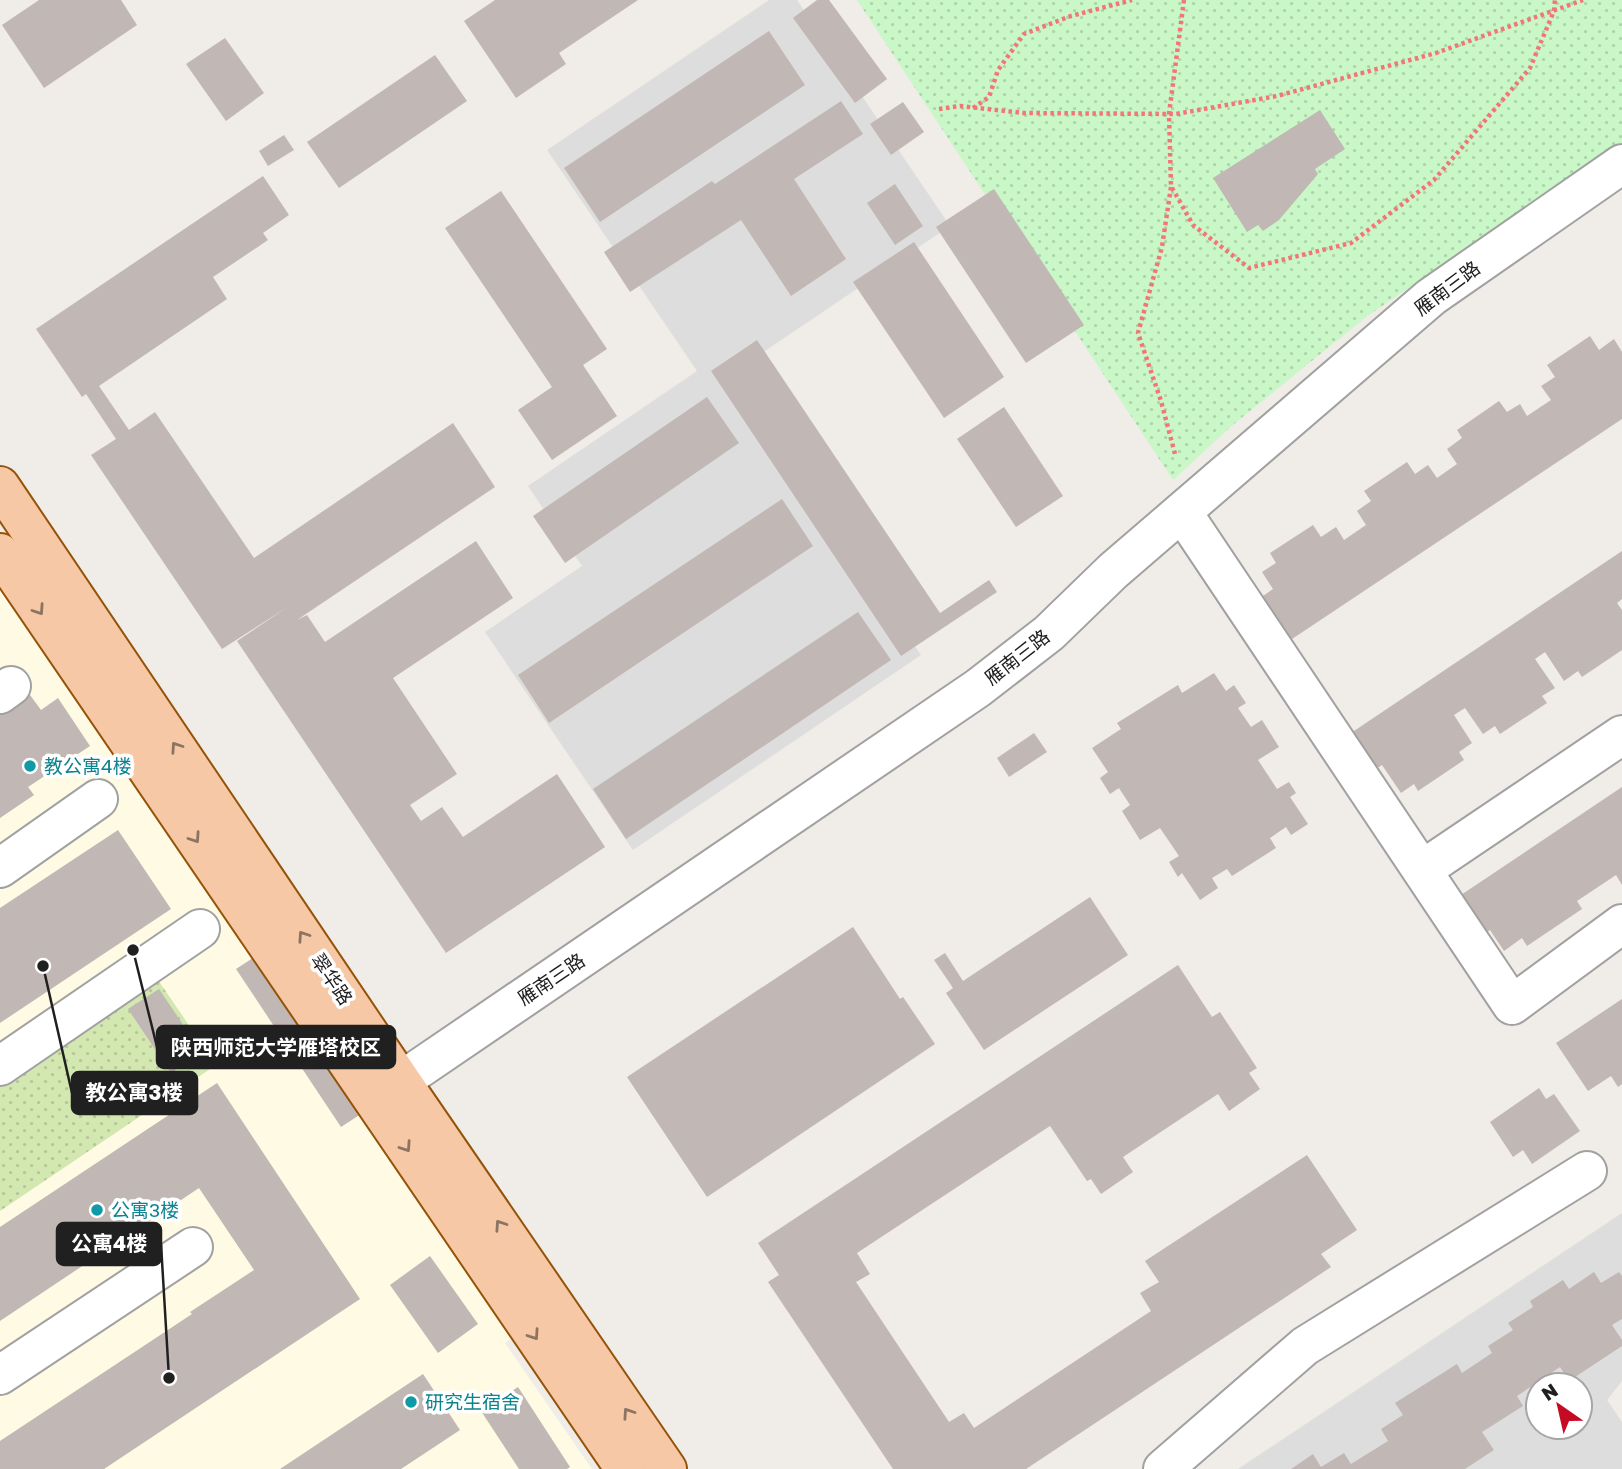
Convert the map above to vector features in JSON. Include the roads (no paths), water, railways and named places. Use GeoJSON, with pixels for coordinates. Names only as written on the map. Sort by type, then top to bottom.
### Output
{"type":"FeatureCollection","features":[{"type":"Feature","properties":{"kind":"main road","name":"翠华路"},"geometry":{"type":"LineString","coordinates":[[0,486],[387,1090],[625,1469]]}},
{"type":"Feature","properties":{"kind":"main road","name":"翠华路"},"geometry":{"type":"LineString","coordinates":[[0,553],[387,1090],[667,1469]]}},
{"type":"Feature","properties":{"kind":"street","name":"雁南三路"},"geometry":{"type":"LineString","coordinates":[[387,1090],[978,688],[1049,632],[1113,571],[1431,297],[1622,164]]}},
{"type":"Feature","properties":{"kind":"street"},"geometry":{"type":"LineString","coordinates":[[1182,512],[1512,1005],[1622,924]]}},
{"type":"Feature","properties":{"kind":"street"},"geometry":{"type":"LineString","coordinates":[[1422,870],[1622,735]]}},
{"type":"Feature","properties":{"kind":"street"},"geometry":{"type":"LineString","coordinates":[[0,867],[98,799]]}},
{"type":"Feature","properties":{"kind":"street"},"geometry":{"type":"LineString","coordinates":[[0,1066],[200,929]]}},
{"type":"Feature","properties":{"kind":"street"},"geometry":{"type":"LineString","coordinates":[[1163,1469],[1304,1346],[1587,1171]]}},
{"type":"Feature","properties":{"kind":"street"},"geometry":{"type":"LineString","coordinates":[[0,1375],[193,1247]]}},
{"type":"Feature","properties":{"kind":"place","name":"教公寓4楼"},"geometry":{"type":"Point","coordinates":[30,766]}},
{"type":"Feature","properties":{"kind":"place","name":"陕西师范大学雁塔校区"},"geometry":{"type":"Point","coordinates":[133,950]}},
{"type":"Feature","properties":{"kind":"place","name":"教公寓3楼"},"geometry":{"type":"Point","coordinates":[43,966]}},
{"type":"Feature","properties":{"kind":"place","name":"公寓3楼"},"geometry":{"type":"Point","coordinates":[97,1210]}},
{"type":"Feature","properties":{"kind":"place","name":"公寓4楼"},"geometry":{"type":"Point","coordinates":[169,1378]}},
{"type":"Feature","properties":{"kind":"place","name":"研究生宿舍"},"geometry":{"type":"Point","coordinates":[411,1402]}}]}
